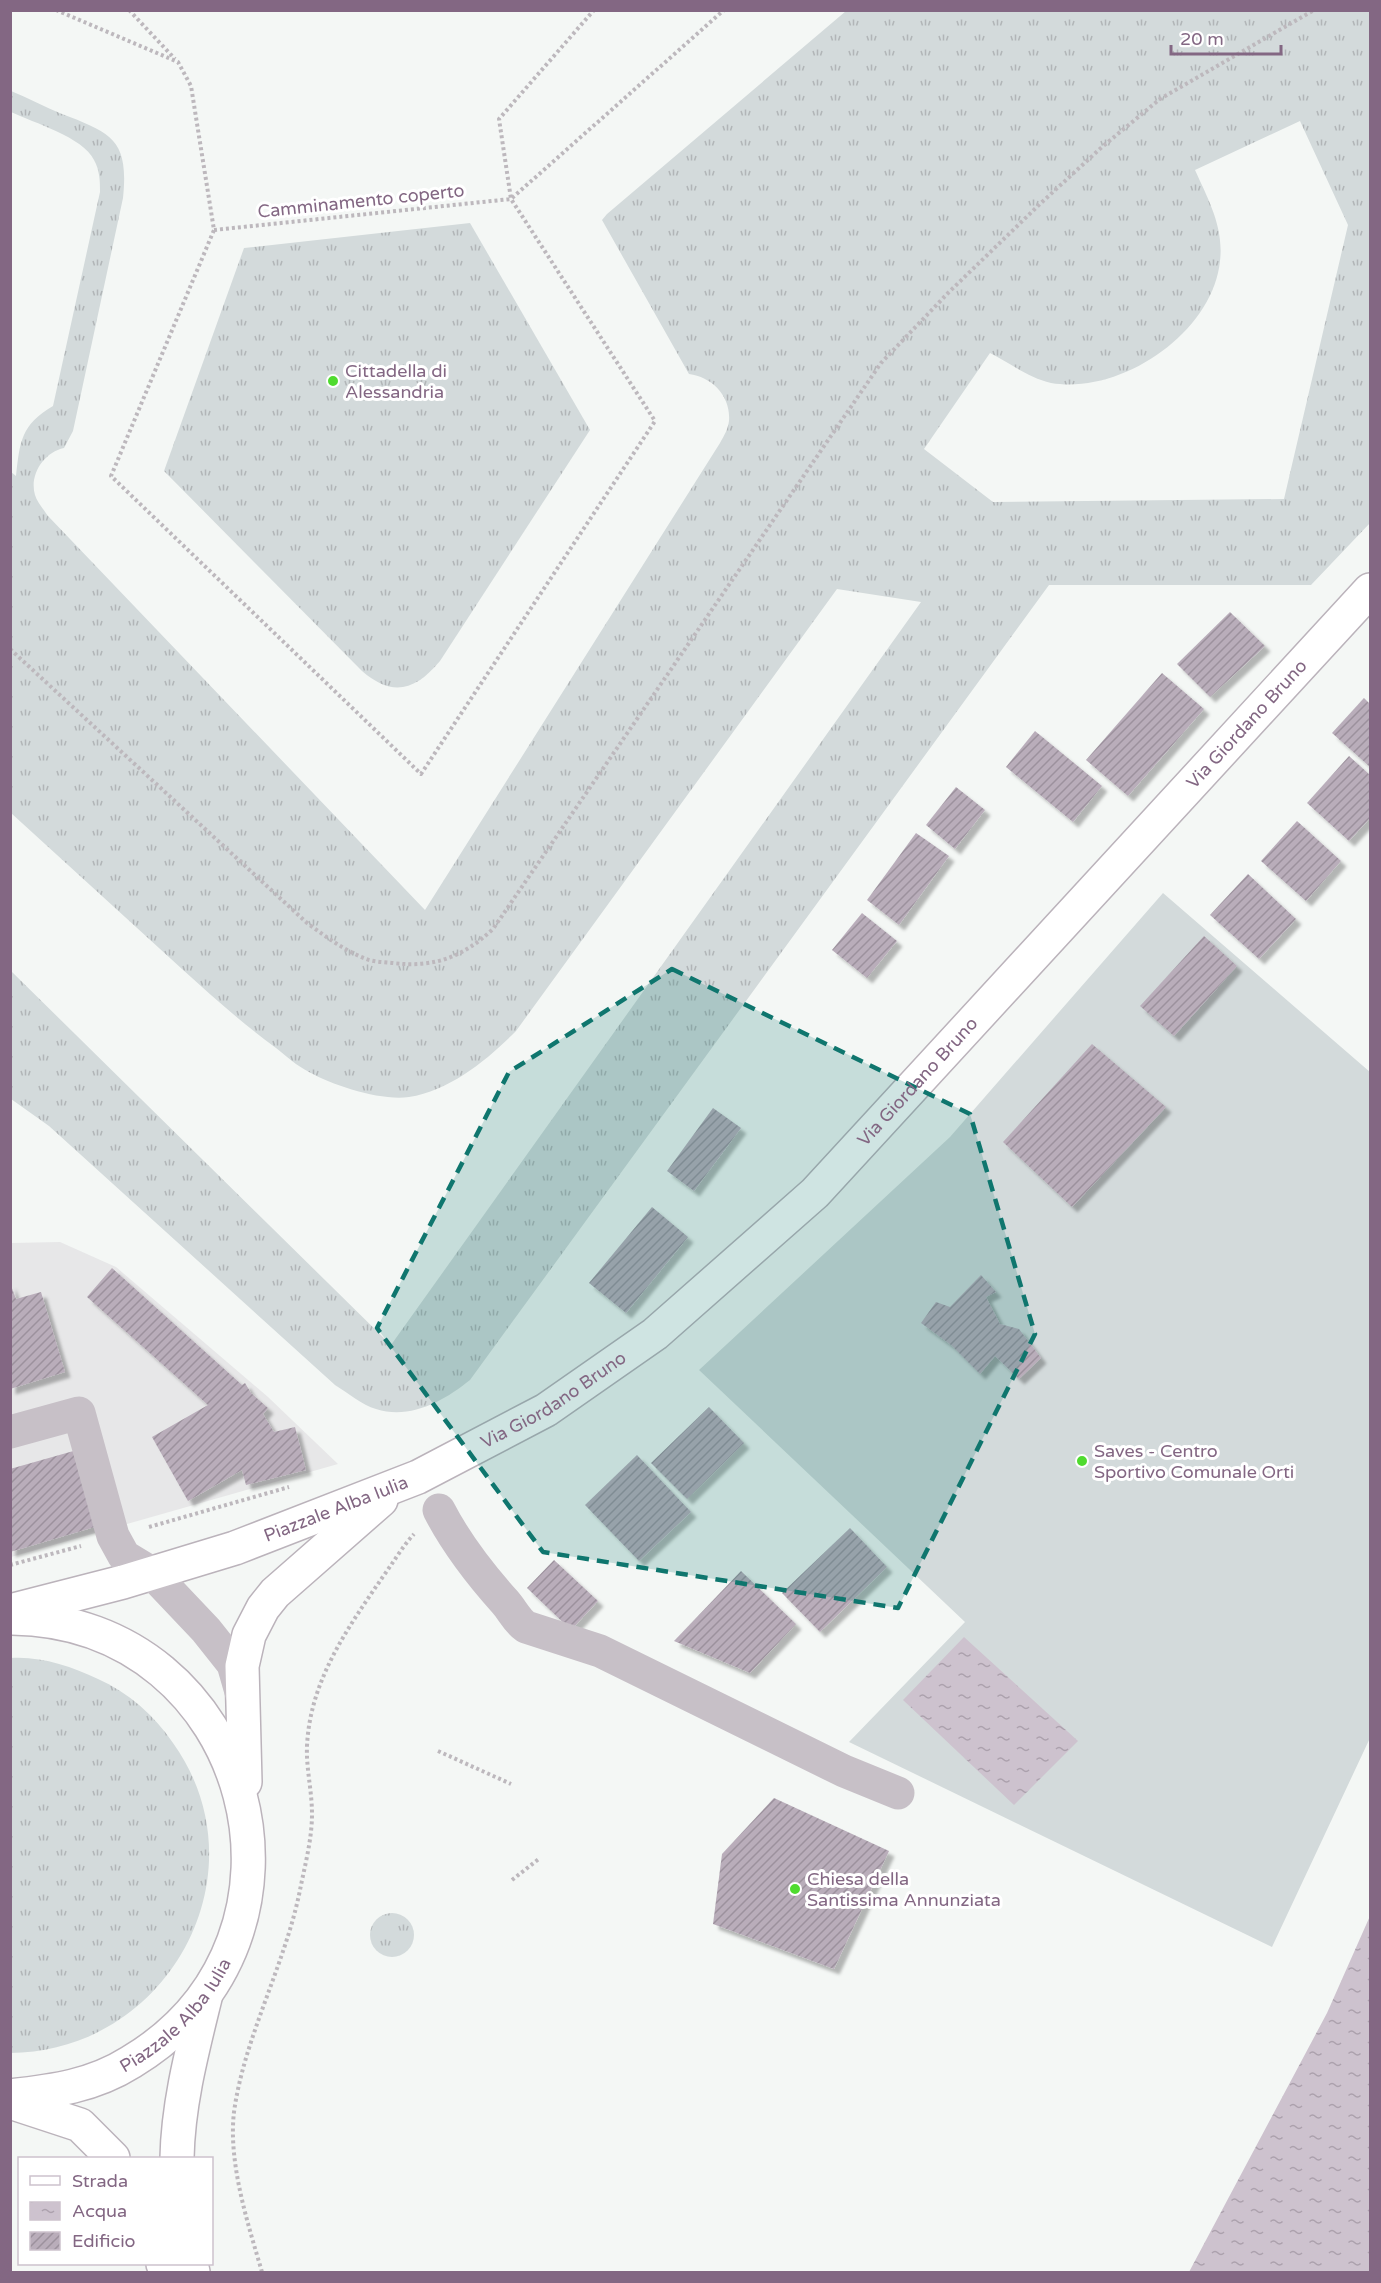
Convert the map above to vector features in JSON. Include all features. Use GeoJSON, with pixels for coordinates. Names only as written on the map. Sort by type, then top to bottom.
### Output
{"type":"FeatureCollection","features":[{"type":"Feature","properties":{"kind":"main road","name":"Via Giordano Bruno"},"geometry":{"type":"LineString","coordinates":[[395,1486],[447,1462],[555,1404],[655,1334],[815,1193],[1371,590]]}},
{"type":"Feature","properties":{"kind":"main road","name":"Piazzale Alba Iulia"},"geometry":{"type":"LineString","coordinates":[[10,1611],[235,1548],[395,1486]]}},
{"type":"Feature","properties":{"kind":"main road","name":"Piazzale Alba Iulia"},"geometry":{"type":"LineString","coordinates":[[10,2096],[51,2092],[76,2086],[131,2062],[173,2031],[206,1992],[226,1958],[239,1922],[248,1884],[249,1845],[241,1692],[244,1648],[263,1608],[275,1593],[395,1486]]}},
{"type":"Feature","properties":{"kind":"main road","name":"Piazzale Alba Iulia"},"geometry":{"type":"LineString","coordinates":[[10,1618],[57,1622],[96,1633],[148,1661],[178,1687],[204,1717],[220,1742],[232,1768],[244,1807],[249,1845]]}},
{"type":"Feature","properties":{"kind":"main road"},"geometry":{"type":"LineString","coordinates":[[177,2157],[177,2140],[191,2056],[206,1992]]}},
{"type":"Feature","properties":{"kind":"main road"},"geometry":{"type":"LineString","coordinates":[[10,2102],[80,2125],[112,2157]]}},
{"type":"Feature","properties":{"kind":"street"},"geometry":{"type":"LineString","coordinates":[[10,1432],[79,1413],[113,1536],[124,1556],[152,1573],[227,1655],[237,1673],[241,1692]]}},
{"type":"Feature","properties":{"kind":"street"},"geometry":{"type":"LineString","coordinates":[[439,1510],[459,1546],[476,1569],[508,1605],[516,1619],[526,1627],[600,1651],[844,1771],[898,1793]]}},
{"type":"Feature","properties":{"kind":"path"},"geometry":{"type":"LineString","coordinates":[[56,10],[178,62]]}},
{"type":"Feature","properties":{"kind":"path"},"geometry":{"type":"LineString","coordinates":[[129,10],[178,62],[191,86],[214,230],[111,476],[421,774],[655,421],[511,199],[499,119],[594,10]]}},
{"type":"Feature","properties":{"kind":"path"},"geometry":{"type":"LineString","coordinates":[[511,199],[724,10]]}},
{"type":"Feature","properties":{"kind":"path"},"geometry":{"type":"LineString","coordinates":[[10,649],[307,923],[334,943],[368,960],[415,966],[454,957],[474,946],[493,929],[882,363],[948,293],[1033,210],[1102,147],[1160,99],[1314,10]]}},
{"type":"Feature","properties":{"kind":"path","name":"Camminamento coperto"},"geometry":{"type":"LineString","coordinates":[[214,230],[511,199]]}},
{"type":"Feature","properties":{"kind":"path"},"geometry":{"type":"LineString","coordinates":[[10,1565],[186,1517],[299,1483]]}},
{"type":"Feature","properties":{"kind":"path"},"geometry":{"type":"LineString","coordinates":[[262,2272],[237,2168],[233,2142],[234,2112],[251,2046],[295,1914],[307,1858],[312,1815],[307,1747],[313,1703],[324,1674],[354,1617],[408,1540],[439,1510]]}},
{"type":"Feature","properties":{"kind":"path"},"geometry":{"type":"LineString","coordinates":[[438,1751],[511,1784]]}},
{"type":"Feature","properties":{"kind":"path"},"geometry":{"type":"LineString","coordinates":[[512,1880],[540,1858]]}},
{"type":"Feature","properties":{"kind":"highlighted area"},"geometry":{"type":"Polygon","coordinates":[[[672,969],[970,1114],[1035,1334],[898,1608],[543,1552],[377,1328],[509,1072],[672,969]]]}},
{"type":"Feature","properties":{"kind":"shaded area"},"geometry":{"type":"Polygon","coordinates":[[[60,1242],[116,1267],[268,1397],[338,1464],[11,1557],[11,1243],[60,1242]]]}},
{"type":"Feature","properties":{"kind":"green space"},"geometry":{"type":"Polygon","coordinates":[[[846,11],[1370,11],[1370,523],[1311,585],[1049,585],[470,1380],[449,1395],[426,1406],[414,1410],[389,1412],[366,1405],[335,1385],[49,1126],[11,1099],[11,971],[391,1345],[921,602],[837,589],[516,1031],[480,1063],[454,1081],[439,1088],[398,1098],[358,1091],[305,1070],[217,1000],[11,813],[11,472],[16,476],[21,443],[28,427],[53,406],[100,192],[100,180],[94,160],[80,144],[11,112],[11,91],[105,134],[120,151],[123,163],[123,198],[73,431],[64,448],[44,459],[36,472],[34,487],[37,500],[48,516],[425,910],[726,432],[729,412],[723,396],[705,379],[689,374],[602,220],[846,11]],[[1300,121],[1195,170],[1210,203],[1220,237],[1221,249],[1214,287],[1201,312],[1182,334],[1159,353],[1134,368],[1106,379],[1078,384],[1043,381],[990,353],[924,449],[993,502],[1284,499],[1348,225],[1300,121]]]}},
{"type":"Feature","properties":{"kind":"green space"},"geometry":{"type":"Polygon","coordinates":[[[470,223],[590,430],[440,661],[431,671],[412,684],[393,687],[383,685],[362,671],[164,471],[244,248],[470,223]]]}},
{"type":"Feature","properties":{"kind":"green space","name":"Saves - Centro Sportivo Comunale Orti"},"geometry":{"type":"Polygon","coordinates":[[[1163,893],[1370,1072],[1370,1738],[1272,1947],[849,1742],[965,1622],[699,1370],[950,1137],[1163,893]]]}},
{"type":"Feature","properties":{"kind":"green space"},"geometry":{"type":"Polygon","coordinates":[[[11,1658],[44,1660],[77,1670],[120,1691],[149,1714],[173,1743],[199,1794],[209,1846],[204,1898],[186,1946],[156,1989],[115,2022],[66,2045],[10,2053],[11,1658]]]}},
{"type":"Feature","properties":{"kind":"green space"},"geometry":{"type":"Polygon","coordinates":[[[392,1913],[401,1914],[408,1919],[413,1926],[413,1944],[408,1951],[401,1956],[392,1957],[383,1956],[376,1951],[371,1944],[370,1935],[371,1926],[376,1919],[383,1914],[392,1913]]]}},
{"type":"Feature","properties":{"kind":"water"},"geometry":{"type":"Polygon","coordinates":[[[964,1637],[1078,1741],[1014,1805],[903,1700],[964,1637]]]}},
{"type":"Feature","properties":{"kind":"water"},"geometry":{"type":"Polygon","coordinates":[[[1370,1916],[1370,2272],[1189,2272],[1327,2013],[1370,1916]]]}},
{"type":"Feature","properties":{"kind":"building"},"geometry":{"type":"Polygon","coordinates":[[[1230,612],[1265,646],[1210,697],[1177,664],[1230,612]]]}},
{"type":"Feature","properties":{"kind":"building"},"geometry":{"type":"Polygon","coordinates":[[[1162,673],[1204,709],[1128,796],[1086,760],[1162,673]]]}},
{"type":"Feature","properties":{"kind":"building"},"geometry":{"type":"Polygon","coordinates":[[[1364,698],[1370,704],[1370,767],[1332,733],[1364,698]]]}},
{"type":"Feature","properties":{"kind":"building"},"geometry":{"type":"Polygon","coordinates":[[[1035,731],[1102,786],[1073,822],[1006,767],[1035,731]]]}},
{"type":"Feature","properties":{"kind":"building"},"geometry":{"type":"Polygon","coordinates":[[[1349,756],[1370,775],[1370,818],[1349,841],[1307,803],[1349,756]]]}},
{"type":"Feature","properties":{"kind":"building"},"geometry":{"type":"Polygon","coordinates":[[[956,787],[985,810],[955,849],[926,825],[956,787]]]}},
{"type":"Feature","properties":{"kind":"building"},"geometry":{"type":"Polygon","coordinates":[[[1297,821],[1341,861],[1306,901],[1261,861],[1297,821]]]}},
{"type":"Feature","properties":{"kind":"building"},"geometry":{"type":"Polygon","coordinates":[[[916,833],[949,856],[899,925],[867,900],[916,833]]]}},
{"type":"Feature","properties":{"kind":"building"},"geometry":{"type":"Polygon","coordinates":[[[1248,874],[1296,919],[1259,959],[1210,915],[1248,874]]]}},
{"type":"Feature","properties":{"kind":"building"},"geometry":{"type":"Polygon","coordinates":[[[862,913],[897,941],[867,978],[832,950],[862,913]]]}},
{"type":"Feature","properties":{"kind":"building"},"geometry":{"type":"Polygon","coordinates":[[[1204,936],[1237,966],[1174,1036],[1140,1006],[1204,936]]]}},
{"type":"Feature","properties":{"kind":"building"},"geometry":{"type":"Polygon","coordinates":[[[1092,1044],[1166,1107],[1072,1207],[1003,1142],[1092,1044]]]}},
{"type":"Feature","properties":{"kind":"building"},"geometry":{"type":"Polygon","coordinates":[[[713,1108],[741,1128],[694,1191],[667,1171],[713,1108]]]}},
{"type":"Feature","properties":{"kind":"building"},"geometry":{"type":"Polygon","coordinates":[[[652,1207],[688,1237],[626,1313],[589,1283],[652,1207]]]}},
{"type":"Feature","properties":{"kind":"building"},"geometry":{"type":"Polygon","coordinates":[[[112,1268],[242,1385],[245,1383],[251,1393],[268,1408],[263,1414],[274,1432],[295,1427],[306,1470],[246,1485],[242,1470],[188,1501],[152,1437],[208,1405],[87,1297],[112,1268]]]}},
{"type":"Feature","properties":{"kind":"building"},"geometry":{"type":"Polygon","coordinates":[[[981,1275],[996,1292],[986,1297],[1000,1324],[1019,1329],[1041,1358],[1019,1379],[995,1356],[980,1374],[951,1345],[921,1323],[936,1302],[950,1307],[981,1275]]]}},
{"type":"Feature","properties":{"kind":"building"},"geometry":{"type":"Polygon","coordinates":[[[10,1283],[16,1299],[41,1292],[65,1372],[10,1389],[10,1283]]]}},
{"type":"Feature","properties":{"kind":"building"},"geometry":{"type":"Polygon","coordinates":[[[709,1407],[744,1443],[687,1499],[651,1463],[709,1407]]]}},
{"type":"Feature","properties":{"kind":"building"},"geometry":{"type":"Polygon","coordinates":[[[77,1450],[98,1526],[10,1552],[10,1469],[77,1450]]]}},
{"type":"Feature","properties":{"kind":"building"},"geometry":{"type":"Polygon","coordinates":[[[637,1455],[691,1512],[639,1561],[585,1505],[637,1455]]]}},
{"type":"Feature","properties":{"kind":"building"},"geometry":{"type":"Polygon","coordinates":[[[850,1528],[887,1567],[820,1632],[782,1593],[850,1528]]]}},
{"type":"Feature","properties":{"kind":"building"},"geometry":{"type":"Polygon","coordinates":[[[554,1560],[598,1601],[571,1630],[527,1588],[554,1560]]]}},
{"type":"Feature","properties":{"kind":"building"},"geometry":{"type":"Polygon","coordinates":[[[741,1571],[796,1624],[750,1673],[674,1641],[741,1571]]]}},
{"type":"Feature","properties":{"kind":"building","name":"Chiesa della Santissima Annunziata"},"geometry":{"type":"Polygon","coordinates":[[[774,1798],[889,1851],[834,1969],[713,1924],[722,1854],[774,1798]]]}},
{"type":"Feature","properties":{"kind":"place","name":"Cittadella di Alessandria"},"geometry":{"type":"Point","coordinates":[333,381]}},
{"type":"Feature","properties":{"kind":"place","name":"Saves - Centro Sportivo Comunale Orti"},"geometry":{"type":"Point","coordinates":[1082,1461]}},
{"type":"Feature","properties":{"kind":"place","name":"Chiesa della Santissima Annunziata"},"geometry":{"type":"Point","coordinates":[795,1889]}}]}
